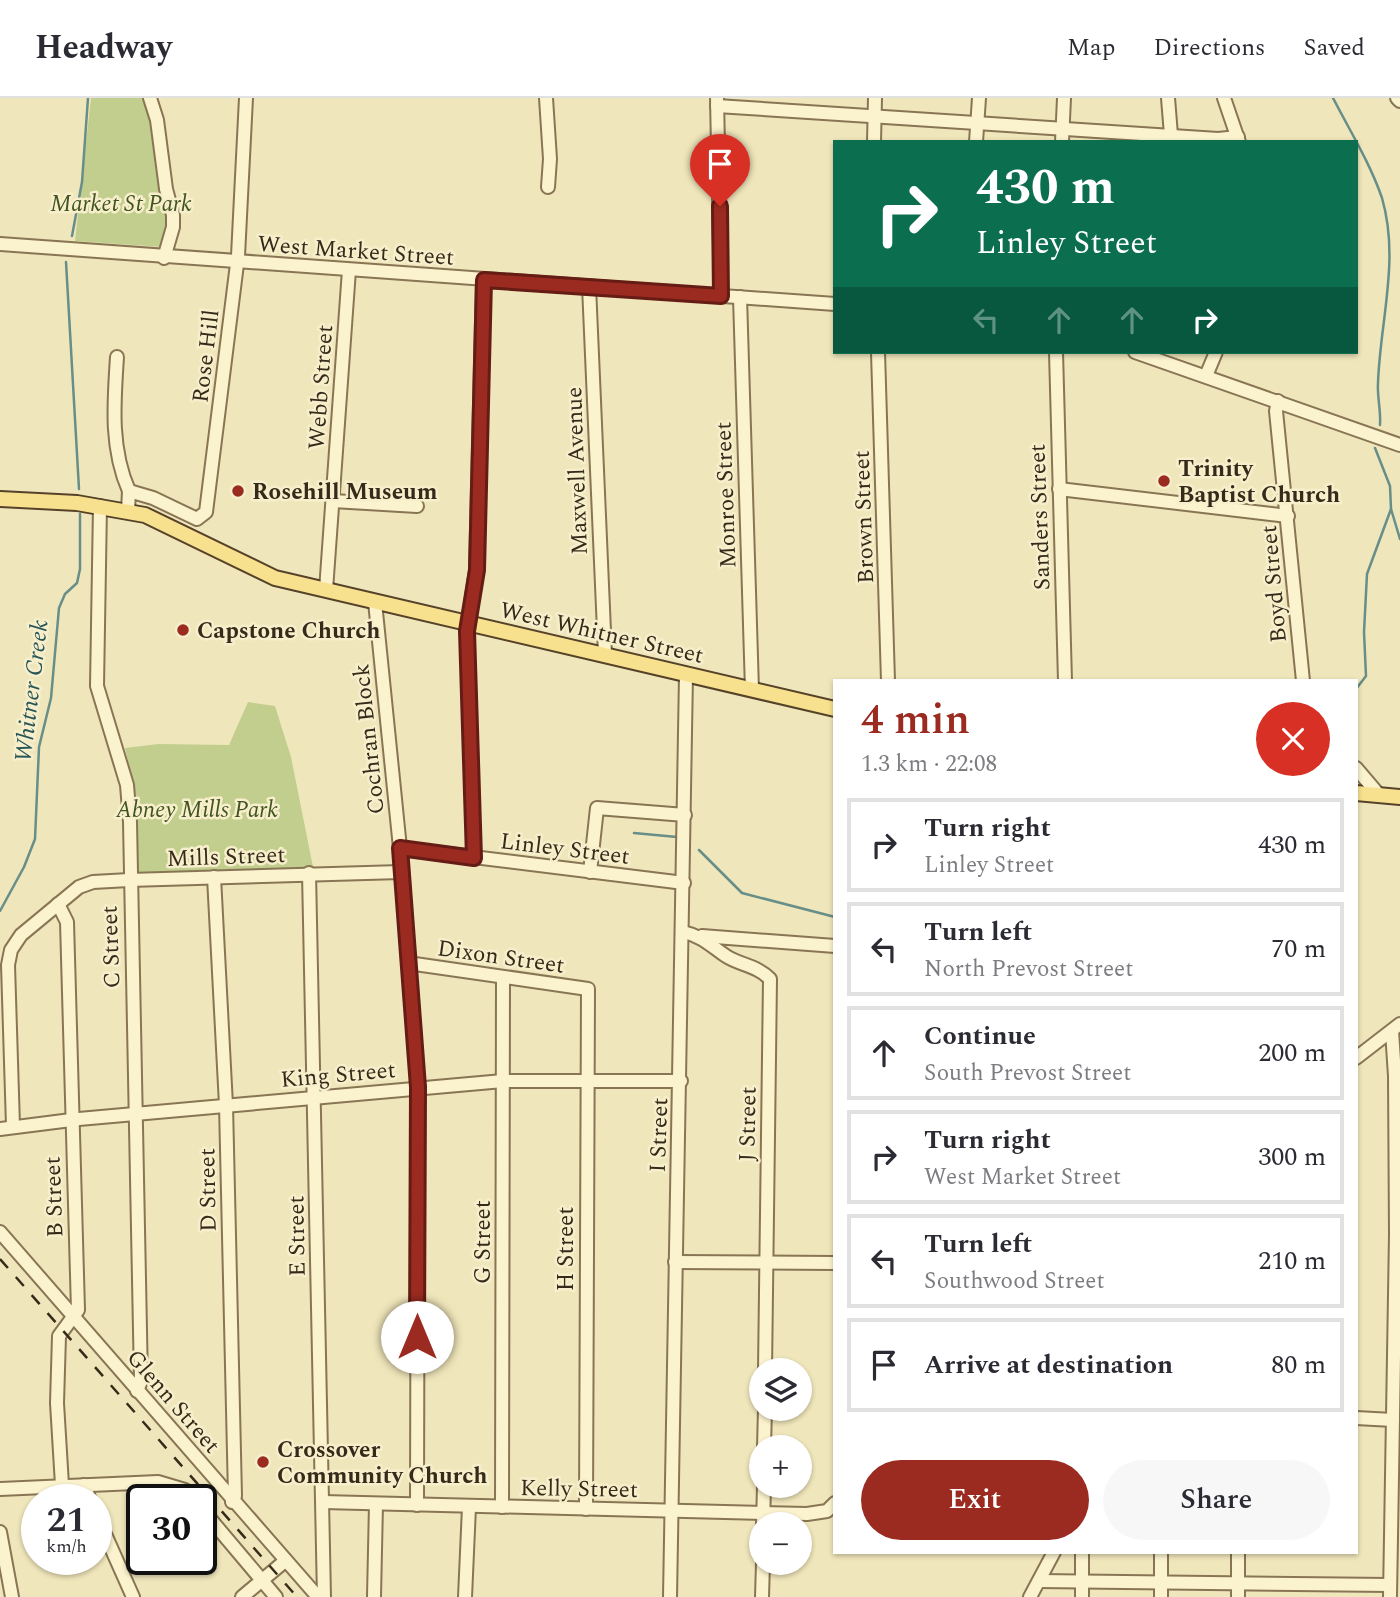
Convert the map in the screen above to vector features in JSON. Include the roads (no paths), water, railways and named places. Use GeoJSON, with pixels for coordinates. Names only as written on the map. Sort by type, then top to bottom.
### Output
{"type":"FeatureCollection","features":[{"type":"Feature","properties":{"kind":"main road","name":"West Whitner Street"},"geometry":{"type":"LineString","coordinates":[[0,499],[100,506],[128,511],[178,528],[244,565],[275,578],[833,709]]}},
{"type":"Feature","properties":{"kind":"main road"},"geometry":{"type":"LineString","coordinates":[[1358,793],[1400,797]]}},
{"type":"Feature","properties":{"kind":"street"},"geometry":{"type":"LineString","coordinates":[[150,98],[157,120],[166,189],[173,215],[173,228],[164,258]]}},
{"type":"Feature","properties":{"kind":"street","name":"Rose Hill"},"geometry":{"type":"LineString","coordinates":[[129,491],[153,498],[197,519],[206,512],[238,263],[246,98]]}},
{"type":"Feature","properties":{"kind":"street"},"geometry":{"type":"LineString","coordinates":[[545,98],[550,159],[548,187]]}},
{"type":"Feature","properties":{"kind":"street"},"geometry":{"type":"LineString","coordinates":[[874,98],[874,140]]}},
{"type":"Feature","properties":{"kind":"street"},"geometry":{"type":"LineString","coordinates":[[976,140],[979,98]]}},
{"type":"Feature","properties":{"kind":"street"},"geometry":{"type":"LineString","coordinates":[[1062,140],[1065,98]]}},
{"type":"Feature","properties":{"kind":"street"},"geometry":{"type":"LineString","coordinates":[[1168,98],[1171,135]]}},
{"type":"Feature","properties":{"kind":"street"},"geometry":{"type":"LineString","coordinates":[[721,296],[717,102],[771,104],[873,118],[1239,139],[1224,98]]}},
{"type":"Feature","properties":{"kind":"street","name":"West Market Street"},"geometry":{"type":"LineString","coordinates":[[0,244],[164,258],[833,304]]}},
{"type":"Feature","properties":{"kind":"street","name":"Webb Street"},"geometry":{"type":"LineString","coordinates":[[326,590],[349,270]]}},
{"type":"Feature","properties":{"kind":"street"},"geometry":{"type":"LineString","coordinates":[[474,858],[468,623],[477,570],[484,280]]}},
{"type":"Feature","properties":{"kind":"street","name":"Maxwell Avenue"},"geometry":{"type":"LineString","coordinates":[[589,286],[605,654]]}},
{"type":"Feature","properties":{"kind":"street","name":"Monroe Street"},"geometry":{"type":"LineString","coordinates":[[740,297],[752,690]]}},
{"type":"Feature","properties":{"kind":"street","name":"Brown Street"},"geometry":{"type":"LineString","coordinates":[[878,354],[888,679]]}},
{"type":"Feature","properties":{"kind":"street","name":"Sanders Street"},"geometry":{"type":"LineString","coordinates":[[1056,354],[1065,679]]}},
{"type":"Feature","properties":{"kind":"street"},"geometry":{"type":"LineString","coordinates":[[1141,354],[1400,445]]}},
{"type":"Feature","properties":{"kind":"street"},"geometry":{"type":"LineString","coordinates":[[1206,376],[1215,354]]}},
{"type":"Feature","properties":{"kind":"street"},"geometry":{"type":"LineString","coordinates":[[117,357],[114,436],[121,474],[129,491],[128,511]]}},
{"type":"Feature","properties":{"kind":"street","name":"Boyd Street"},"geometry":{"type":"LineString","coordinates":[[1278,401],[1276,411],[1303,679]]}},
{"type":"Feature","properties":{"kind":"street"},"geometry":{"type":"LineString","coordinates":[[1059,489],[1288,516]]}},
{"type":"Feature","properties":{"kind":"street"},"geometry":{"type":"LineString","coordinates":[[332,501],[417,506]]}},
{"type":"Feature","properties":{"kind":"street","name":"C Street"},"geometry":{"type":"LineString","coordinates":[[100,506],[97,686],[127,785],[141,1381],[137,1391]]}},
{"type":"Feature","properties":{"kind":"street","name":"Cochran Block"},"geometry":{"type":"LineString","coordinates":[[375,602],[400,848],[418,1087],[417,1505]]}},
{"type":"Feature","properties":{"kind":"street","name":"I Street"},"geometry":{"type":"LineString","coordinates":[[670,1597],[686,675]]}},
{"type":"Feature","properties":{"kind":"street"},"geometry":{"type":"LineString","coordinates":[[1358,770],[1379,795]]}},
{"type":"Feature","properties":{"kind":"street"},"geometry":{"type":"LineString","coordinates":[[590,872],[597,808],[685,815]]}},
{"type":"Feature","properties":{"kind":"street","name":"Linley Street"},"geometry":{"type":"LineString","coordinates":[[400,848],[684,883]]}},
{"type":"Feature","properties":{"kind":"street","name":"Mills Street"},"geometry":{"type":"LineString","coordinates":[[6,1128],[8,959],[21,935],[85,884],[309,873],[401,872]]}},
{"type":"Feature","properties":{"kind":"street","name":"E Street"},"geometry":{"type":"LineString","coordinates":[[309,873],[324,1597]]}},
{"type":"Feature","properties":{"kind":"street","name":"D Street"},"geometry":{"type":"LineString","coordinates":[[214,877],[226,1105],[235,1494],[232,1502]]}},
{"type":"Feature","properties":{"kind":"street","name":"B Street"},"geometry":{"type":"LineString","coordinates":[[58,904],[67,922],[78,1310],[59,1336],[57,1403],[62,1484]]}},
{"type":"Feature","properties":{"kind":"street","name":"J Street"},"geometry":{"type":"LineString","coordinates":[[683,932],[702,936],[726,956],[763,972],[769,979],[765,1358]]}},
{"type":"Feature","properties":{"kind":"street"},"geometry":{"type":"LineString","coordinates":[[702,936],[833,946]]}},
{"type":"Feature","properties":{"kind":"street","name":"Dixon Street"},"geometry":{"type":"LineString","coordinates":[[408,963],[588,989]]}},
{"type":"Feature","properties":{"kind":"street","name":"G Street"},"geometry":{"type":"LineString","coordinates":[[502,1507],[503,977]]}},
{"type":"Feature","properties":{"kind":"street","name":"H Street"},"geometry":{"type":"LineString","coordinates":[[586,1509],[588,989]]}},
{"type":"Feature","properties":{"kind":"street"},"geometry":{"type":"LineString","coordinates":[[1358,1057],[1397,1029]]}},
{"type":"Feature","properties":{"kind":"street"},"geometry":{"type":"LineString","coordinates":[[1039,1581],[1238,1583],[1390,1591],[1398,1235],[1397,1029]]}},
{"type":"Feature","properties":{"kind":"street","name":"King Street"},"geometry":{"type":"LineString","coordinates":[[6,1128],[72,1119],[503,1081],[681,1081]]}},
{"type":"Feature","properties":{"kind":"street","name":"Glenn Street"},"geometry":{"type":"LineString","coordinates":[[0,1231],[232,1502],[318,1597]]}},
{"type":"Feature","properties":{"kind":"street"},"geometry":{"type":"LineString","coordinates":[[675,1262],[833,1263]]}},
{"type":"Feature","properties":{"kind":"street"},"geometry":{"type":"LineString","coordinates":[[1358,1418],[1393,1420]]}},
{"type":"Feature","properties":{"kind":"street"},"geometry":{"type":"LineString","coordinates":[[109,1484],[165,1484]]}},
{"type":"Feature","properties":{"kind":"street"},"geometry":{"type":"LineString","coordinates":[[0,1489],[21,1488]]}},
{"type":"Feature","properties":{"kind":"street","name":"Kelly Street"},"geometry":{"type":"LineString","coordinates":[[323,1502],[671,1510],[749,1517]]}},
{"type":"Feature","properties":{"kind":"street"},"geometry":{"type":"LineString","coordinates":[[374,1597],[376,1504]]}},
{"type":"Feature","properties":{"kind":"street","name":"Kelly Street"},"geometry":{"type":"LineString","coordinates":[[812,1513],[827,1511],[833,1506]]}},
{"type":"Feature","properties":{"kind":"street"},"geometry":{"type":"LineString","coordinates":[[465,1597],[468,1507]]}},
{"type":"Feature","properties":{"kind":"street"},"geometry":{"type":"LineString","coordinates":[[217,1527],[276,1597]]}},
{"type":"Feature","properties":{"kind":"street"},"geometry":{"type":"LineString","coordinates":[[0,1532],[12,1597]]}},
{"type":"Feature","properties":{"kind":"street"},"geometry":{"type":"LineString","coordinates":[[112,1550],[133,1597]]}},
{"type":"Feature","properties":{"kind":"street"},"geometry":{"type":"LineString","coordinates":[[1030,1597],[1053,1554]]}},
{"type":"Feature","properties":{"kind":"street"},"geometry":{"type":"LineString","coordinates":[[1082,1554],[1082,1597]]}},
{"type":"Feature","properties":{"kind":"street"},"geometry":{"type":"LineString","coordinates":[[1161,1554],[1161,1597]]}},
{"type":"Feature","properties":{"kind":"street"},"geometry":{"type":"LineString","coordinates":[[1238,1554],[1238,1597]]}},
{"type":"Feature","properties":{"kind":"street"},"geometry":{"type":"LineString","coordinates":[[242,1597],[285,1561]]}},
{"type":"Feature","properties":{"kind":"street"},"geometry":{"type":"LineString","coordinates":[[762,1597],[763,1575]]}},
{"type":"Feature","properties":{"kind":"waterway","name":"Whitner Creek"},"geometry":{"type":"LineString","coordinates":[[72,236],[82,182],[88,98]]}},
{"type":"Feature","properties":{"kind":"waterway"},"geometry":{"type":"LineString","coordinates":[[1333,98],[1355,140]]}},
{"type":"Feature","properties":{"kind":"waterway"},"geometry":{"type":"LineString","coordinates":[[1358,145],[1382,198],[1389,244],[1388,290],[1379,360],[1380,425]]}},
{"type":"Feature","properties":{"kind":"waterway","name":"Whitner Creek"},"geometry":{"type":"LineString","coordinates":[[66,262],[79,489]]}},
{"type":"Feature","properties":{"kind":"waterway"},"geometry":{"type":"LineString","coordinates":[[1375,448],[1390,486],[1391,509],[1400,539]]}},
{"type":"Feature","properties":{"kind":"waterway"},"geometry":{"type":"LineString","coordinates":[[1358,686],[1366,676],[1364,632],[1367,574],[1391,509]]}},
{"type":"Feature","properties":{"kind":"waterway","name":"Whitner Creek"},"geometry":{"type":"LineString","coordinates":[[0,911],[24,867],[35,839],[39,747],[51,698],[59,608],[65,594],[77,583],[80,569],[80,514]]}},
{"type":"Feature","properties":{"kind":"waterway"},"geometry":{"type":"LineString","coordinates":[[634,833],[677,837]]}},
{"type":"Feature","properties":{"kind":"waterway"},"geometry":{"type":"LineString","coordinates":[[699,850],[742,893],[833,916]]}},
{"type":"Feature","properties":{"kind":"railway"},"geometry":{"type":"LineString","coordinates":[[0,1259],[297,1597]]}},
{"type":"Feature","properties":{"kind":"place","name":"Trinity Baptist Church"},"geometry":{"type":"Point","coordinates":[1164,481]}},
{"type":"Feature","properties":{"kind":"place","name":"Rosehill Museum"},"geometry":{"type":"Point","coordinates":[238,491]}},
{"type":"Feature","properties":{"kind":"place","name":"Capstone Church"},"geometry":{"type":"Point","coordinates":[183,630]}},
{"type":"Feature","properties":{"kind":"place","name":"Crossover Community Church"},"geometry":{"type":"Point","coordinates":[263,1462]}},
{"type":"Feature","properties":{"kind":"park label","name":"Market St Park"},"geometry":{"type":"Point","coordinates":[121,203]}},
{"type":"Feature","properties":{"kind":"park label","name":"Abney Mills Park"},"geometry":{"type":"Point","coordinates":[197,809]}}]}
